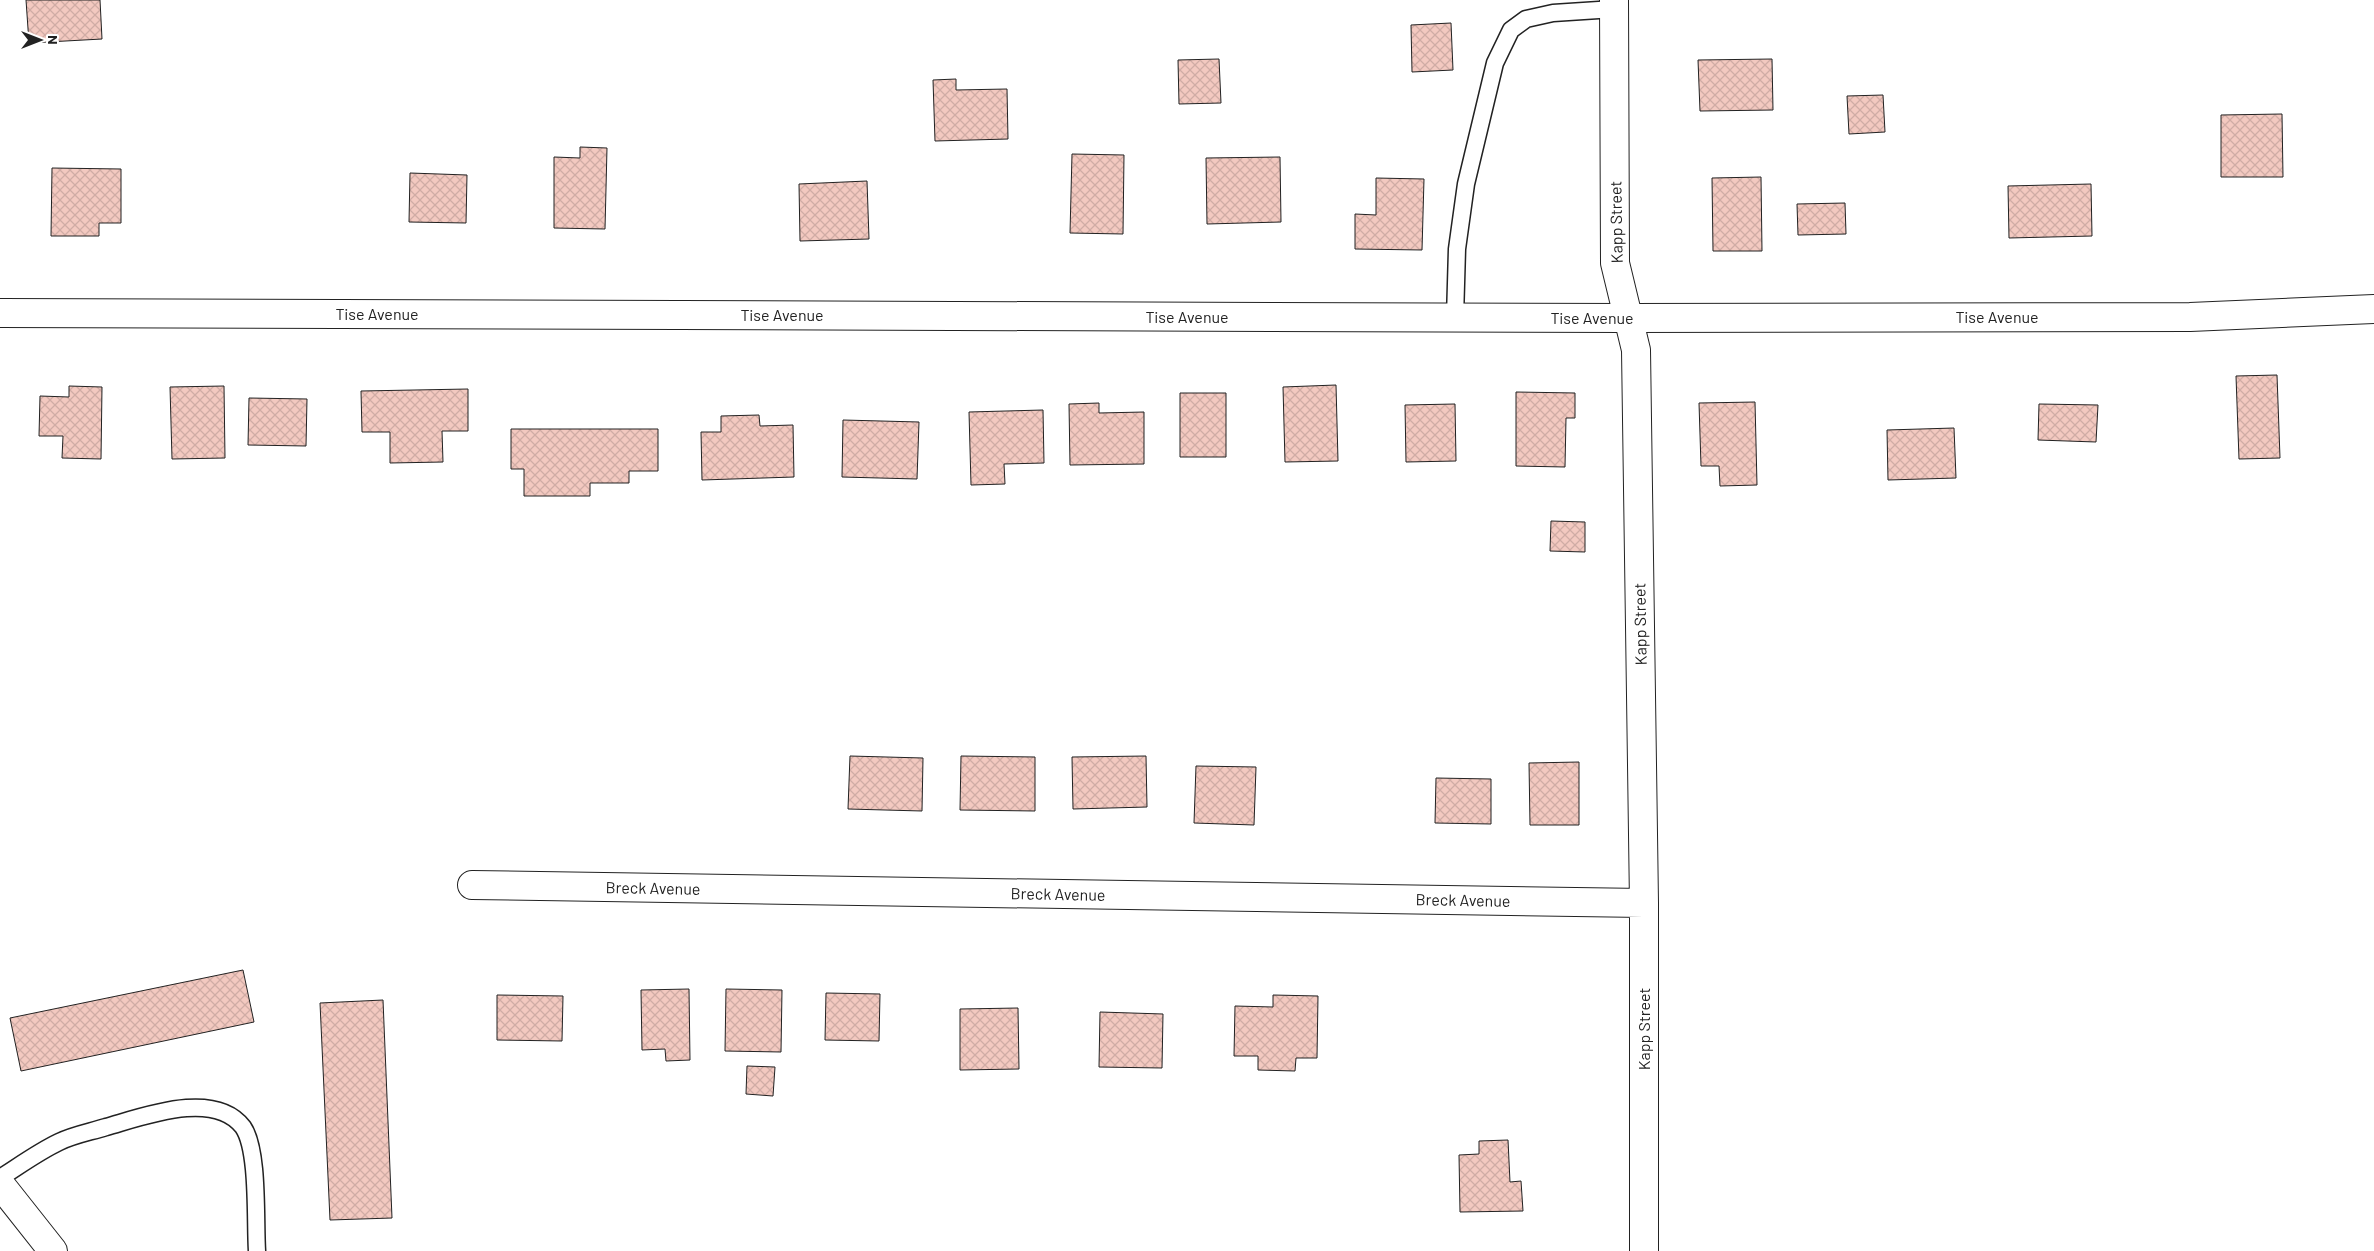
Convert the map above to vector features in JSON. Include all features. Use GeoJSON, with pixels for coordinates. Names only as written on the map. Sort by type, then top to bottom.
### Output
{"type":"FeatureCollection","features":[{"type":"Feature","properties":{"kind":"street","name":"Kapp Street"},"geometry":{"type":"LineString","coordinates":[[1614,4],[1615,263],[1636,350],[1644,903],[1644,1251]]}},
{"type":"Feature","properties":{"kind":"street","name":"Tise Avenue"},"geometry":{"type":"LineString","coordinates":[[0,313],[1627,318],[2190,317],[2374,310]]}},
{"type":"Feature","properties":{"kind":"street","name":"Breck Avenue"},"geometry":{"type":"LineString","coordinates":[[472,885],[1644,903]]}},
{"type":"Feature","properties":{"kind":"street"},"geometry":{"type":"LineString","coordinates":[[0,1184],[53,1251]]}},
{"type":"Feature","properties":{"kind":"lane"},"geometry":{"type":"LineString","coordinates":[[1456,318],[1457,249],[1466,184],[1496,63],[1512,30],[1526,19],[1614,4]]}},
{"type":"Feature","properties":{"kind":"lane"},"geometry":{"type":"LineString","coordinates":[[0,1178],[61,1141],[168,1109],[192,1108],[227,1114],[242,1126],[250,1141],[253,1161],[257,1251]]}},
{"type":"Feature","properties":{"kind":"building"},"geometry":{"type":"Polygon","coordinates":[[[26,0],[100,0],[102,39],[29,43],[26,0]]]}},
{"type":"Feature","properties":{"kind":"building"},"geometry":{"type":"Polygon","coordinates":[[[1451,23],[1453,70],[1412,72],[1411,25],[1451,23]]]}},
{"type":"Feature","properties":{"kind":"building"},"geometry":{"type":"Polygon","coordinates":[[[1219,59],[1221,103],[1179,104],[1178,60],[1219,59]]]}},
{"type":"Feature","properties":{"kind":"building"},"geometry":{"type":"Polygon","coordinates":[[[1772,59],[1773,110],[1700,111],[1698,60],[1772,59]]]}},
{"type":"Feature","properties":{"kind":"building"},"geometry":{"type":"Polygon","coordinates":[[[956,79],[956,90],[1007,89],[1008,139],[935,141],[933,80],[956,79]]]}},
{"type":"Feature","properties":{"kind":"building"},"geometry":{"type":"Polygon","coordinates":[[[1883,95],[1885,132],[1849,134],[1847,96],[1883,95]]]}},
{"type":"Feature","properties":{"kind":"building"},"geometry":{"type":"Polygon","coordinates":[[[2282,114],[2283,177],[2221,177],[2221,115],[2282,114]]]}},
{"type":"Feature","properties":{"kind":"building"},"geometry":{"type":"Polygon","coordinates":[[[580,147],[607,148],[605,229],[554,228],[554,157],[580,158],[580,147]]]}},
{"type":"Feature","properties":{"kind":"building"},"geometry":{"type":"Polygon","coordinates":[[[1072,154],[1124,155],[1123,234],[1070,233],[1072,154]]]}},
{"type":"Feature","properties":{"kind":"building"},"geometry":{"type":"Polygon","coordinates":[[[1280,157],[1281,222],[1207,224],[1206,158],[1280,157]]]}},
{"type":"Feature","properties":{"kind":"building"},"geometry":{"type":"Polygon","coordinates":[[[52,168],[121,169],[121,223],[99,223],[99,236],[51,236],[52,168]]]}},
{"type":"Feature","properties":{"kind":"building"},"geometry":{"type":"Polygon","coordinates":[[[410,173],[467,175],[466,223],[409,222],[410,173]]]}},
{"type":"Feature","properties":{"kind":"building"},"geometry":{"type":"Polygon","coordinates":[[[1761,177],[1762,251],[1713,251],[1712,178],[1761,177]]]}},
{"type":"Feature","properties":{"kind":"building"},"geometry":{"type":"Polygon","coordinates":[[[1376,178],[1424,179],[1422,250],[1355,249],[1355,214],[1376,215],[1376,178]]]}},
{"type":"Feature","properties":{"kind":"building"},"geometry":{"type":"Polygon","coordinates":[[[867,181],[869,239],[800,241],[799,184],[867,181]]]}},
{"type":"Feature","properties":{"kind":"building"},"geometry":{"type":"Polygon","coordinates":[[[2091,184],[2092,236],[2009,238],[2008,186],[2091,184]]]}},
{"type":"Feature","properties":{"kind":"building"},"geometry":{"type":"Polygon","coordinates":[[[1845,203],[1846,234],[1798,235],[1797,204],[1845,203]]]}},
{"type":"Feature","properties":{"kind":"building"},"geometry":{"type":"Polygon","coordinates":[[[2277,375],[2280,458],[2239,459],[2236,376],[2277,375]]]}},
{"type":"Feature","properties":{"kind":"building"},"geometry":{"type":"Polygon","coordinates":[[[1336,385],[1338,461],[1285,462],[1283,387],[1336,385]]]}},
{"type":"Feature","properties":{"kind":"building"},"geometry":{"type":"Polygon","coordinates":[[[69,386],[102,387],[101,459],[62,458],[63,436],[39,436],[40,396],[69,397],[69,386]]]}},
{"type":"Feature","properties":{"kind":"building"},"geometry":{"type":"Polygon","coordinates":[[[224,386],[225,458],[172,459],[170,387],[224,386]]]}},
{"type":"Feature","properties":{"kind":"building"},"geometry":{"type":"Polygon","coordinates":[[[468,389],[468,431],[442,431],[443,462],[390,463],[390,432],[362,432],[361,391],[468,389]]]}},
{"type":"Feature","properties":{"kind":"building"},"geometry":{"type":"Polygon","coordinates":[[[1516,392],[1575,393],[1575,418],[1566,418],[1565,467],[1516,466],[1516,392]]]}},
{"type":"Feature","properties":{"kind":"building"},"geometry":{"type":"Polygon","coordinates":[[[1180,393],[1226,393],[1226,457],[1180,457],[1180,393]]]}},
{"type":"Feature","properties":{"kind":"building"},"geometry":{"type":"Polygon","coordinates":[[[249,398],[307,399],[306,446],[248,445],[249,398]]]}},
{"type":"Feature","properties":{"kind":"building"},"geometry":{"type":"Polygon","coordinates":[[[1755,402],[1757,485],[1720,486],[1719,466],[1701,466],[1699,403],[1755,402]]]}},
{"type":"Feature","properties":{"kind":"building"},"geometry":{"type":"Polygon","coordinates":[[[1099,403],[1099,413],[1144,412],[1144,464],[1070,465],[1069,404],[1099,403]]]}},
{"type":"Feature","properties":{"kind":"building"},"geometry":{"type":"Polygon","coordinates":[[[1455,404],[1456,461],[1406,462],[1405,405],[1455,404]]]}},
{"type":"Feature","properties":{"kind":"building"},"geometry":{"type":"Polygon","coordinates":[[[2039,404],[2098,405],[2096,442],[2038,440],[2039,404]]]}},
{"type":"Feature","properties":{"kind":"building"},"geometry":{"type":"Polygon","coordinates":[[[1043,410],[1044,463],[1004,464],[1005,484],[971,485],[969,412],[1043,410]]]}},
{"type":"Feature","properties":{"kind":"building"},"geometry":{"type":"Polygon","coordinates":[[[759,415],[760,426],[793,425],[794,477],[702,480],[701,432],[721,432],[721,416],[759,415]]]}},
{"type":"Feature","properties":{"kind":"building"},"geometry":{"type":"Polygon","coordinates":[[[843,420],[919,422],[917,479],[842,477],[843,420]]]}},
{"type":"Feature","properties":{"kind":"building"},"geometry":{"type":"Polygon","coordinates":[[[1954,428],[1956,478],[1888,480],[1887,430],[1954,428]]]}},
{"type":"Feature","properties":{"kind":"building"},"geometry":{"type":"Polygon","coordinates":[[[511,429],[658,429],[658,471],[629,471],[629,483],[590,483],[590,496],[524,496],[524,469],[511,469],[511,429]]]}},
{"type":"Feature","properties":{"kind":"building"},"geometry":{"type":"Polygon","coordinates":[[[1551,521],[1585,522],[1585,552],[1550,551],[1551,521]]]}},
{"type":"Feature","properties":{"kind":"building"},"geometry":{"type":"Polygon","coordinates":[[[850,756],[923,758],[922,811],[848,809],[850,756]]]}},
{"type":"Feature","properties":{"kind":"building"},"geometry":{"type":"Polygon","coordinates":[[[961,756],[1035,757],[1035,811],[960,810],[961,756]]]}},
{"type":"Feature","properties":{"kind":"building"},"geometry":{"type":"Polygon","coordinates":[[[1146,756],[1147,807],[1073,809],[1072,757],[1146,756]]]}},
{"type":"Feature","properties":{"kind":"building"},"geometry":{"type":"Polygon","coordinates":[[[1579,762],[1579,825],[1530,825],[1529,763],[1579,762]]]}},
{"type":"Feature","properties":{"kind":"building"},"geometry":{"type":"Polygon","coordinates":[[[1196,766],[1256,767],[1254,825],[1194,823],[1196,766]]]}},
{"type":"Feature","properties":{"kind":"building"},"geometry":{"type":"Polygon","coordinates":[[[1436,778],[1491,779],[1491,824],[1435,823],[1436,778]]]}},
{"type":"Feature","properties":{"kind":"building"},"geometry":{"type":"Polygon","coordinates":[[[243,970],[254,1022],[21,1071],[10,1018],[243,970]]]}},
{"type":"Feature","properties":{"kind":"building"},"geometry":{"type":"Polygon","coordinates":[[[689,989],[690,1060],[666,1061],[665,1049],[642,1050],[641,990],[689,989]]]}},
{"type":"Feature","properties":{"kind":"building"},"geometry":{"type":"Polygon","coordinates":[[[726,989],[782,990],[781,1052],[725,1051],[726,989]]]}},
{"type":"Feature","properties":{"kind":"building"},"geometry":{"type":"Polygon","coordinates":[[[826,993],[880,994],[879,1041],[825,1040],[826,993]]]}},
{"type":"Feature","properties":{"kind":"building"},"geometry":{"type":"Polygon","coordinates":[[[497,995],[563,996],[562,1041],[497,1040],[497,995]]]}},
{"type":"Feature","properties":{"kind":"building"},"geometry":{"type":"Polygon","coordinates":[[[1273,995],[1318,996],[1317,1058],[1296,1058],[1295,1071],[1258,1070],[1258,1056],[1234,1056],[1235,1006],[1273,1007],[1273,995]]]}},
{"type":"Feature","properties":{"kind":"building"},"geometry":{"type":"Polygon","coordinates":[[[383,1000],[392,1218],[330,1220],[320,1003],[383,1000]]]}},
{"type":"Feature","properties":{"kind":"building"},"geometry":{"type":"Polygon","coordinates":[[[1018,1008],[1019,1069],[960,1070],[960,1009],[1018,1008]]]}},
{"type":"Feature","properties":{"kind":"building"},"geometry":{"type":"Polygon","coordinates":[[[1100,1012],[1163,1014],[1162,1068],[1099,1067],[1100,1012]]]}},
{"type":"Feature","properties":{"kind":"building"},"geometry":{"type":"Polygon","coordinates":[[[747,1066],[775,1067],[773,1096],[746,1094],[747,1066]]]}},
{"type":"Feature","properties":{"kind":"building"},"geometry":{"type":"Polygon","coordinates":[[[1508,1140],[1510,1182],[1521,1181],[1523,1211],[1460,1212],[1459,1155],[1479,1154],[1479,1141],[1508,1140]]]}}]}
